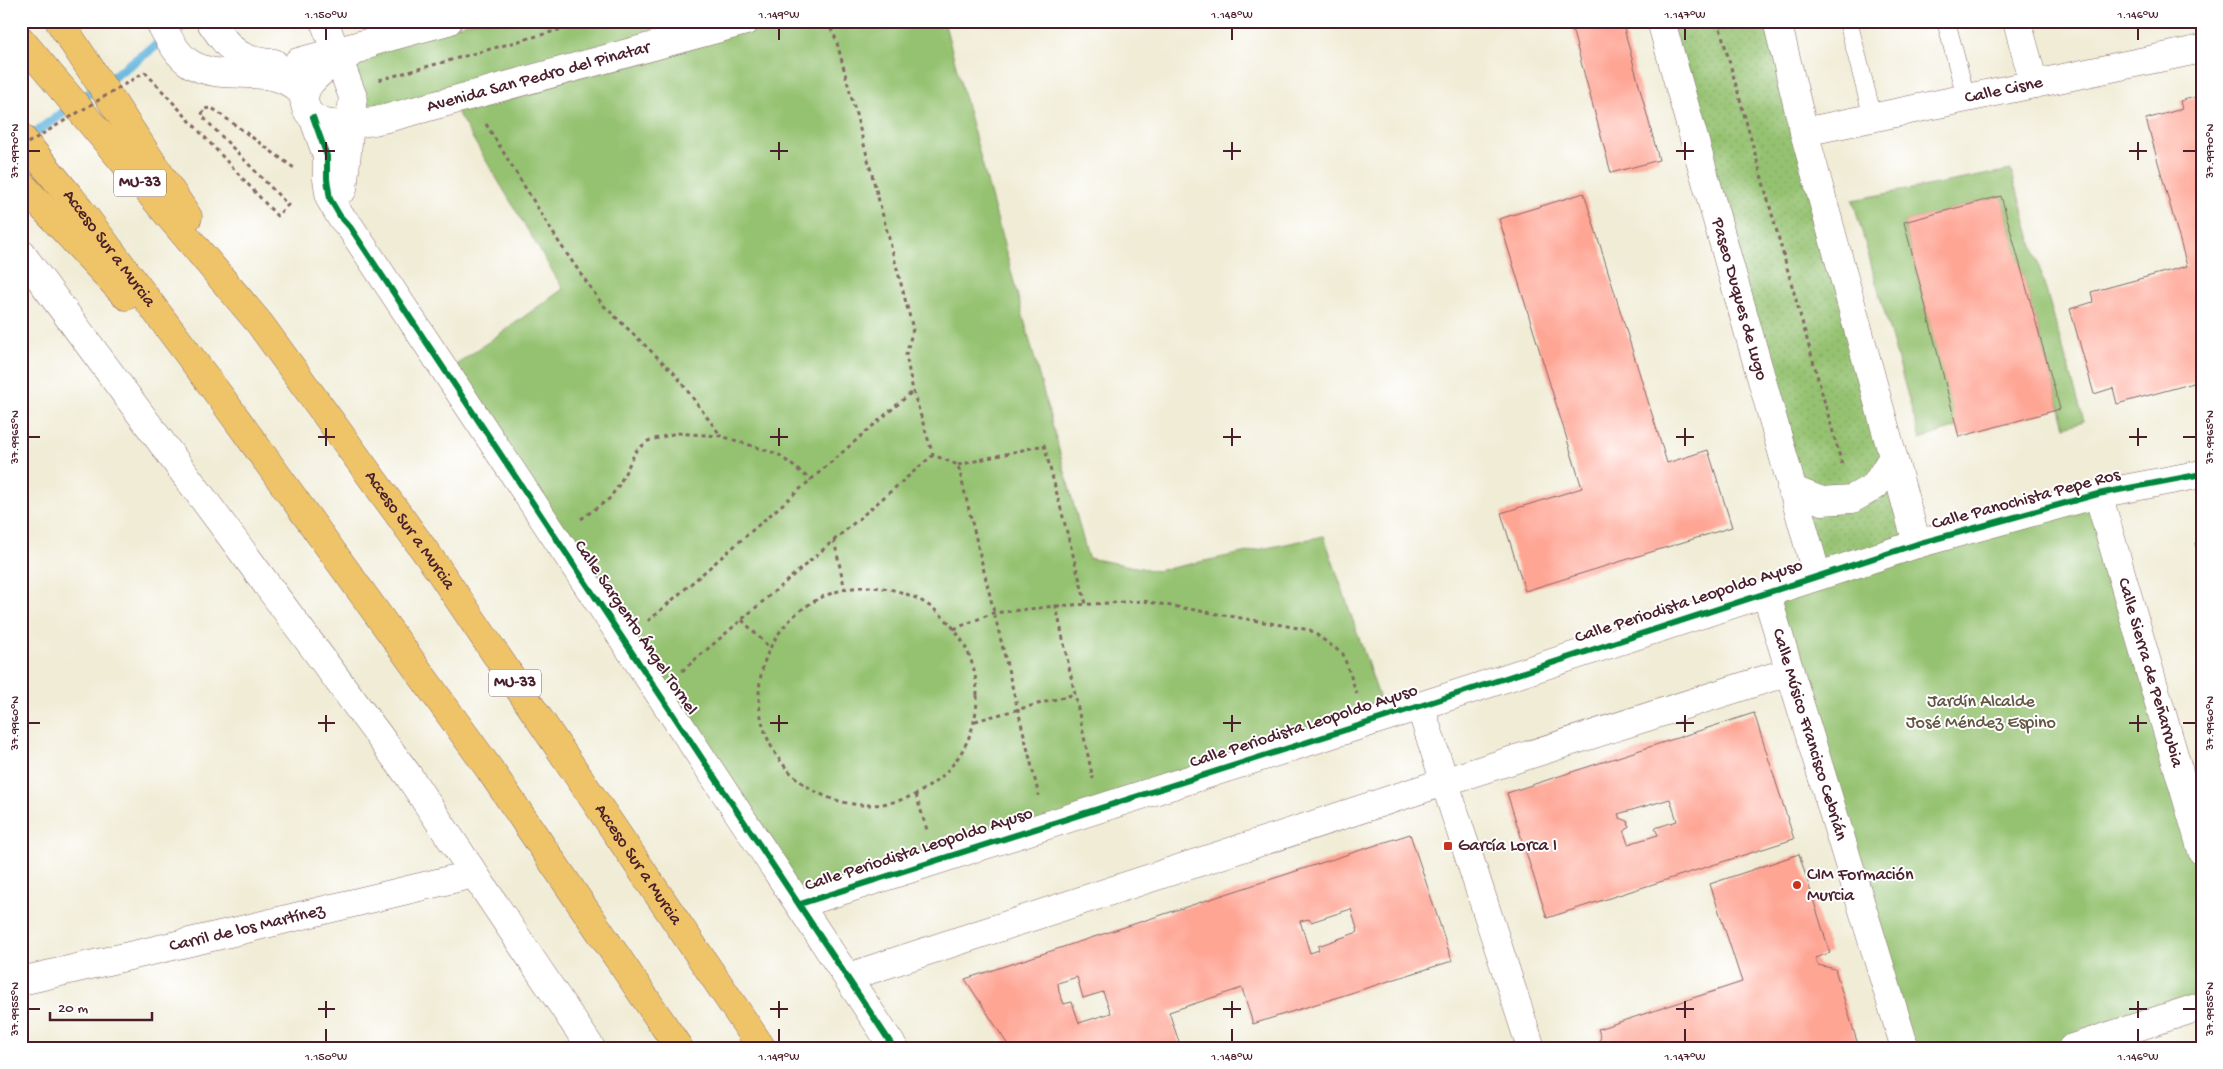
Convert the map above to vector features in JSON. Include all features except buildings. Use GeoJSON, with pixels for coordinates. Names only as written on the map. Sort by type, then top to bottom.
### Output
{"type":"FeatureCollection","features":[{"type":"Feature","properties":{"kind":"highway"},"geometry":{"type":"LineString","coordinates":[[59,21],[260,324]]}},
{"type":"Feature","properties":{"kind":"highway","name":"Acceso Sur a Murcia"},"geometry":{"type":"LineString","coordinates":[[21,40],[260,324],[438,569],[762,1048]]}},
{"type":"Feature","properties":{"kind":"highway","name":"Acceso Sur a Murcia"},"geometry":{"type":"LineString","coordinates":[[21,137],[71,198],[222,399],[490,770],[679,1048]]}},
{"type":"Feature","properties":{"kind":"highway"},"geometry":{"type":"LineString","coordinates":[[21,184],[222,399]]}},
{"type":"Feature","properties":{"kind":"street"},"geometry":{"type":"LineString","coordinates":[[159,21],[180,55],[190,64],[215,72],[282,77],[296,86],[329,88]]}},
{"type":"Feature","properties":{"kind":"street"},"geometry":{"type":"LineString","coordinates":[[210,21],[236,54],[247,60],[329,88]]}},
{"type":"Feature","properties":{"kind":"street"},"geometry":{"type":"LineString","coordinates":[[324,21],[329,88],[327,179],[334,207],[350,227]]}},
{"type":"Feature","properties":{"kind":"street"},"geometry":{"type":"LineString","coordinates":[[329,88],[367,45],[448,21]]}},
{"type":"Feature","properties":{"kind":"street","name":"Avenida San Pedro del Pinatar"},"geometry":{"type":"LineString","coordinates":[[329,88],[388,118],[746,21]]}},
{"type":"Feature","properties":{"kind":"street","name":"Paseo Duques de Lugo"},"geometry":{"type":"LineString","coordinates":[[1661,21],[1817,576]]}},
{"type":"Feature","properties":{"kind":"street"},"geometry":{"type":"LineString","coordinates":[[1777,21],[1804,132],[1917,544]]}},
{"type":"Feature","properties":{"kind":"street"},"geometry":{"type":"LineString","coordinates":[[2017,21],[2034,84]]}},
{"type":"Feature","properties":{"kind":"street","name":"Calle Cisne"},"geometry":{"type":"LineString","coordinates":[[1804,132],[2202,49]]}},
{"type":"Feature","properties":{"kind":"street"},"geometry":{"type":"LineString","coordinates":[[329,88],[344,169],[343,201],[350,227]]}},
{"type":"Feature","properties":{"kind":"street"},"geometry":{"type":"LineString","coordinates":[[344,169],[356,146],[367,133],[388,118]]}},
{"type":"Feature","properties":{"kind":"street","name":"Calle Sargento Ángel Tornel"},"geometry":{"type":"LineString","coordinates":[[350,227],[894,1048]]}},
{"type":"Feature","properties":{"kind":"street"},"geometry":{"type":"LineString","coordinates":[[21,253],[402,767],[591,1048]]}},
{"type":"Feature","properties":{"kind":"street"},"geometry":{"type":"LineString","coordinates":[[1791,489],[1822,501],[1852,499],[1875,486],[1893,457]]}},
{"type":"Feature","properties":{"kind":"street","name":"Calle Panochista Pepe Ros"},"geometry":{"type":"LineString","coordinates":[[1817,576],[1917,544],[2098,494],[2202,474]]}},
{"type":"Feature","properties":{"kind":"street","name":"Calle Sierra de Peñarrubia"},"geometry":{"type":"LineString","coordinates":[[2098,494],[2202,851]]}},
{"type":"Feature","properties":{"kind":"street","name":"Calle Periodista Leopoldo Ayuso"},"geometry":{"type":"LineString","coordinates":[[800,904],[1368,723],[1817,576]]}},
{"type":"Feature","properties":{"kind":"street","name":"Calle Músico Francisco Cebrián"},"geometry":{"type":"LineString","coordinates":[[1766,593],[1788,672],[1906,1048]]}},
{"type":"Feature","properties":{"kind":"street"},"geometry":{"type":"LineString","coordinates":[[848,977],[1444,782],[1788,672]]}},
{"type":"Feature","properties":{"kind":"street"},"geometry":{"type":"LineString","coordinates":[[1420,706],[1531,1048]]}},
{"type":"Feature","properties":{"kind":"street","name":"Carril de los Martínez"},"geometry":{"type":"LineString","coordinates":[[21,981],[474,874]]}},
{"type":"Feature","properties":{"kind":"street"},"geometry":{"type":"LineString","coordinates":[[2072,1048],[2202,1006]]}},
{"type":"Feature","properties":{"kind":"lane"},"geometry":{"type":"LineString","coordinates":[[1848,21],[1873,118]]}},
{"type":"Feature","properties":{"kind":"lane"},"geometry":{"type":"LineString","coordinates":[[1946,21],[1966,98]]}},
{"type":"Feature","properties":{"kind":"path"},"geometry":{"type":"LineString","coordinates":[[329,88],[591,21]]}},
{"type":"Feature","properties":{"kind":"path"},"geometry":{"type":"LineString","coordinates":[[827,21],[836,39],[913,329],[906,355],[913,391],[933,455]]}},
{"type":"Feature","properties":{"kind":"path"},"geometry":{"type":"LineString","coordinates":[[1718,21],[1852,499]]}},
{"type":"Feature","properties":{"kind":"path"},"geometry":{"type":"LineString","coordinates":[[21,147],[145,72],[277,216],[288,205],[202,116],[201,112],[205,108],[212,108],[226,117],[330,193]]}},
{"type":"Feature","properties":{"kind":"path"},"geometry":{"type":"LineString","coordinates":[[470,97],[560,244],[602,304],[675,374],[721,436]]}},
{"type":"Feature","properties":{"kind":"path"},"geometry":{"type":"LineString","coordinates":[[625,641],[913,391]]}},
{"type":"Feature","properties":{"kind":"path"},"geometry":{"type":"LineString","coordinates":[[556,536],[609,499],[619,485],[636,451],[648,441],[676,433],[721,436],[778,454],[811,480]]}},
{"type":"Feature","properties":{"kind":"path"},"geometry":{"type":"LineString","coordinates":[[933,455],[958,465],[1044,445],[1086,604]]}},
{"type":"Feature","properties":{"kind":"path"},"geometry":{"type":"LineString","coordinates":[[659,691],[933,455]]}},
{"type":"Feature","properties":{"kind":"path"},"geometry":{"type":"LineString","coordinates":[[958,465],[993,614],[1047,825]]}},
{"type":"Feature","properties":{"kind":"path"},"geometry":{"type":"LineString","coordinates":[[834,540],[845,590]]}},
{"type":"Feature","properties":{"kind":"path"},"geometry":{"type":"LineString","coordinates":[[869,587],[894,590],[917,599],[937,612],[954,629],[968,650],[975,672],[978,697],[975,721],[967,744],[954,764],[937,782],[916,795],[893,803],[868,806],[844,803],[821,795],[807,786],[783,764],[770,744],[762,720],[759,696],[762,672],[770,648],[783,628],[801,611],[822,597],[845,590],[869,587]]}},
{"type":"Feature","properties":{"kind":"path"},"geometry":{"type":"LineString","coordinates":[[954,629],[993,614],[1056,606],[1143,601],[1310,630],[1342,654],[1368,723]]}},
{"type":"Feature","properties":{"kind":"path"},"geometry":{"type":"LineString","coordinates":[[1056,606],[1099,808]]}},
{"type":"Feature","properties":{"kind":"path"},"geometry":{"type":"LineString","coordinates":[[742,620],[770,648]]}},
{"type":"Feature","properties":{"kind":"path"},"geometry":{"type":"LineString","coordinates":[[975,721],[1018,711],[1075,694]]}},
{"type":"Feature","properties":{"kind":"path"},"geometry":{"type":"LineString","coordinates":[[916,795],[936,860]]}},
{"type":"Feature","properties":{"kind":"green space"},"geometry":{"type":"Polygon","coordinates":[[[474,21],[708,21],[380,108],[370,104],[362,96],[355,74],[358,63],[375,49],[474,21]]]}},
{"type":"Feature","properties":{"kind":"green space"},"geometry":{"type":"Polygon","coordinates":[[[746,21],[944,21],[1088,558],[1157,571],[1324,536],[1386,717],[800,904],[446,372],[563,289],[451,102],[746,21]]]}},
{"type":"Feature","properties":{"kind":"green space"},"geometry":{"type":"Polygon","coordinates":[[[1661,21],[1777,21],[1917,544],[1817,576],[1661,21]]]}},
{"type":"Feature","properties":{"kind":"green space"},"geometry":{"type":"Polygon","coordinates":[[[2011,170],[2084,421],[2065,427],[2001,196],[1904,222],[1957,427],[1920,439],[1853,200],[2011,170]]]}},
{"type":"Feature","properties":{"kind":"green space","name":"Jardín Alcalde José Méndez Espino"},"geometry":{"type":"Polygon","coordinates":[[[2098,494],[2202,851],[2202,1006],[2072,1048],[1905,1048],[1766,593],[2098,494]]]}},
{"type":"Feature","properties":{"kind":"waterway"},"geometry":{"type":"LineString","coordinates":[[24,141],[190,21]]}},
{"type":"Feature","properties":{"kind":"cycle path"},"geometry":{"type":"LineString","coordinates":[[313,117],[327,156],[327,179],[330,199],[340,216],[350,227],[894,1048]]}},
{"type":"Feature","properties":{"kind":"cycle path"},"geometry":{"type":"LineString","coordinates":[[800,904],[1386,717],[1917,544],[2098,494],[2202,474]]}},
{"type":"Feature","properties":{"kind":"place","name":"García Lorca I"},"geometry":{"type":"Point","coordinates":[1448,846]}},
{"type":"Feature","properties":{"kind":"place","name":"CIM Formación Murcia"},"geometry":{"type":"Point","coordinates":[1797,885]}}]}
